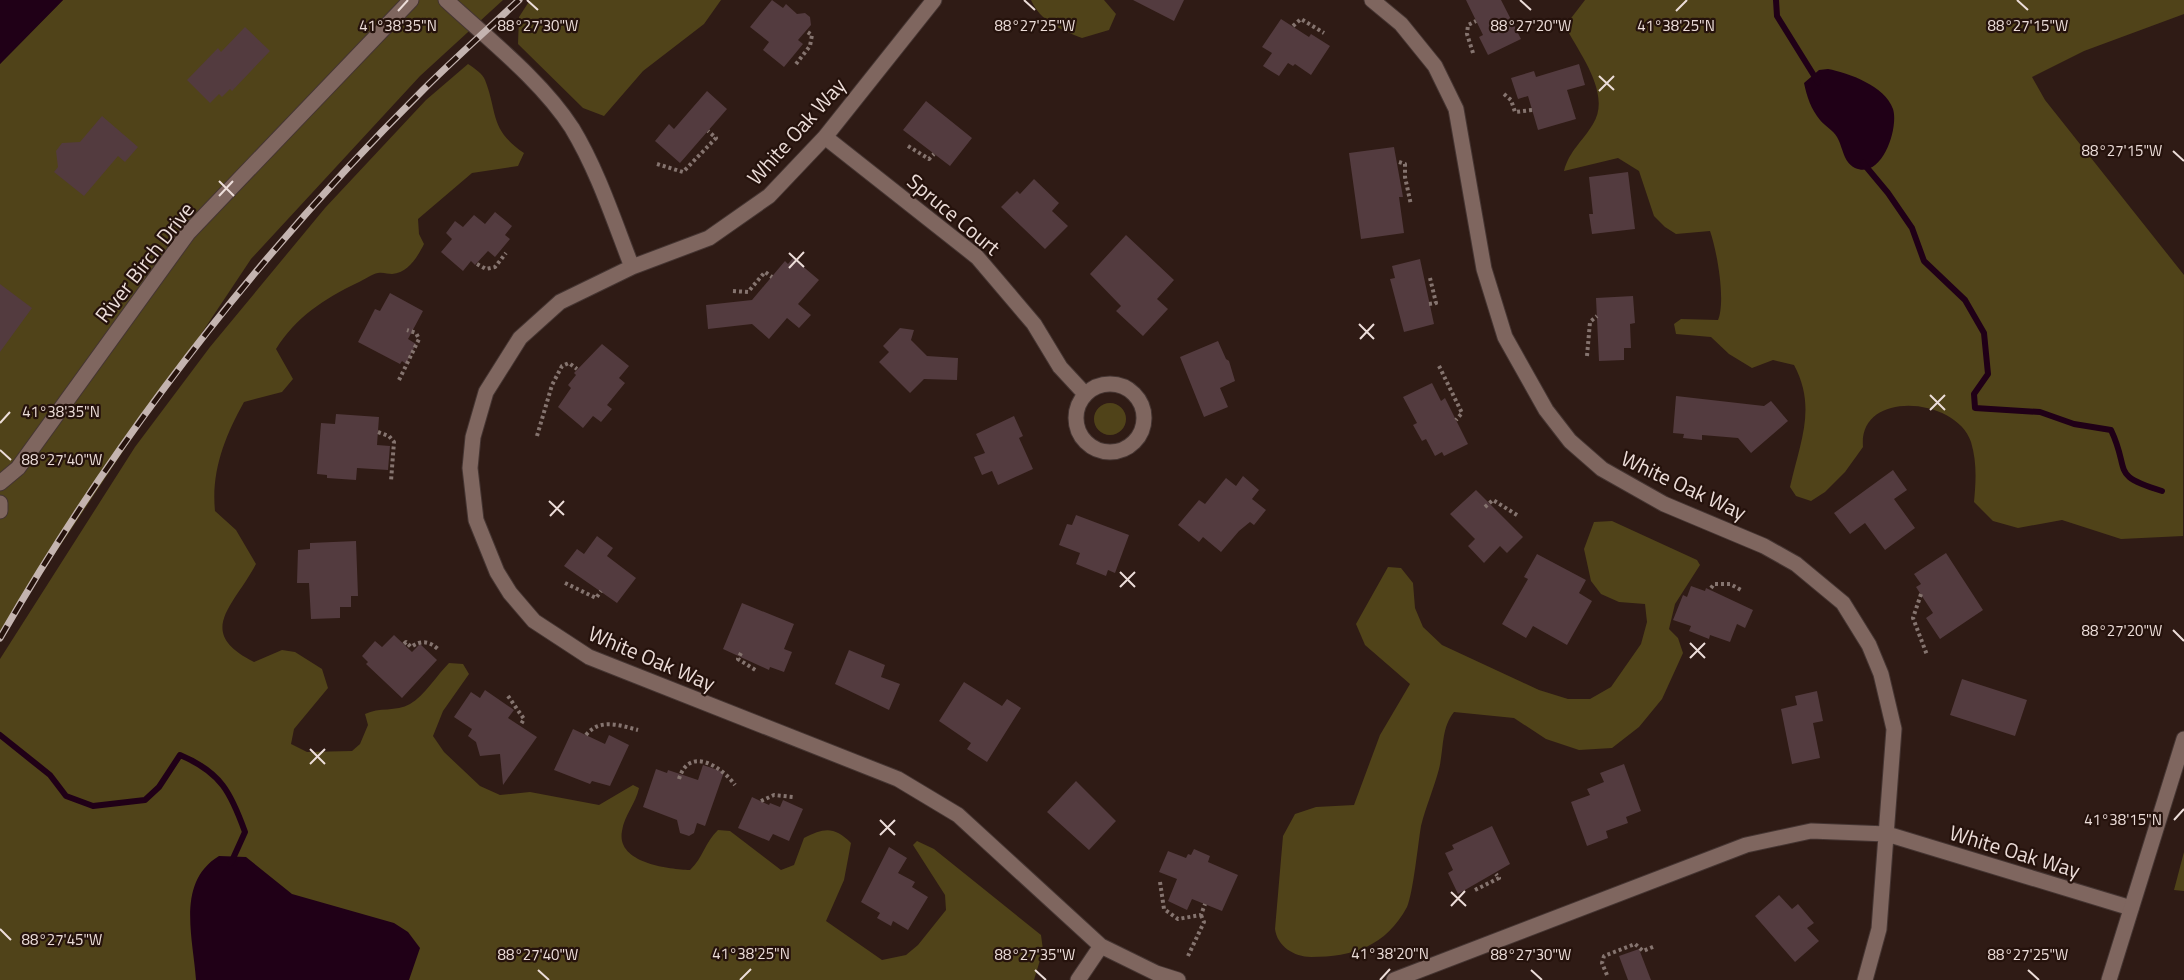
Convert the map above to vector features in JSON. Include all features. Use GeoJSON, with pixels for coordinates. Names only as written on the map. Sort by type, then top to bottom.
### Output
{"type":"FeatureCollection","features":[{"type":"Feature","properties":{"kind":"street","name":"River Birch Drive"},"geometry":{"type":"LineString","coordinates":[[0,483],[18,468],[188,234],[411,0]]}},
{"type":"Feature","properties":{"kind":"street"},"geometry":{"type":"LineString","coordinates":[[446,0],[550,100],[570,126],[587,155],[632,267]]}},
{"type":"Feature","properties":{"kind":"street","name":"White Oak Way"},"geometry":{"type":"LineString","coordinates":[[934,0],[825,136],[769,196],[709,237],[632,267],[560,302],[519,338],[486,392],[474,437],[470,468],[476,520],[497,572],[510,593],[534,621],[589,657],[898,779],[958,815],[1101,946],[1156,973],[1178,980]]}},
{"type":"Feature","properties":{"kind":"street","name":"White Oak Way"},"geometry":{"type":"LineString","coordinates":[[1372,0],[1401,24],[1435,66],[1456,109],[1481,251],[1491,292],[1505,337],[1546,410],[1570,441],[1602,469],[1664,504],[1764,546],[1796,564],[1843,603],[1869,645],[1881,674],[1894,729],[1887,834]]}},
{"type":"Feature","properties":{"kind":"street","name":"Spruce Court"},"geometry":{"type":"LineString","coordinates":[[825,136],[977,257],[1034,324],[1060,367],[1085,394]]}},
{"type":"Feature","properties":{"kind":"street"},"geometry":{"type":"LineString","coordinates":[[1110,384],[1119,385],[1134,394],[1140,401],[1144,420],[1137,439],[1120,450],[1110,452],[1100,450],[1083,439],[1076,422],[1076,412],[1085,394],[1092,389],[1110,384]]}},
{"type":"Feature","properties":{"kind":"street"},"geometry":{"type":"LineString","coordinates":[[0,502],[0,511]]}},
{"type":"Feature","properties":{"kind":"street"},"geometry":{"type":"LineString","coordinates":[[2109,980],[2184,740]]}},
{"type":"Feature","properties":{"kind":"street","name":"White Oak Way"},"geometry":{"type":"LineString","coordinates":[[1394,980],[1746,845],[1811,831],[1887,834],[2132,908]]}},
{"type":"Feature","properties":{"kind":"street"},"geometry":{"type":"LineString","coordinates":[[1865,980],[1879,929],[1887,834]]}},
{"type":"Feature","properties":{"kind":"street"},"geometry":{"type":"LineString","coordinates":[[1078,980],[1101,946]]}},
{"type":"Feature","properties":{"kind":"path"},"geometry":{"type":"LineString","coordinates":[[1293,26],[1301,19],[1324,33]]}},
{"type":"Feature","properties":{"kind":"path"},"geometry":{"type":"LineString","coordinates":[[1473,53],[1467,34],[1468,25],[1476,21]]}},
{"type":"Feature","properties":{"kind":"path"},"geometry":{"type":"LineString","coordinates":[[796,64],[810,46],[812,35],[806,31]]}},
{"type":"Feature","properties":{"kind":"path"},"geometry":{"type":"LineString","coordinates":[[1504,94],[1511,99],[1515,112],[1532,110]]}},
{"type":"Feature","properties":{"kind":"path"},"geometry":{"type":"LineString","coordinates":[[657,164],[683,172],[716,138],[708,131]]}},
{"type":"Feature","properties":{"kind":"path"},"geometry":{"type":"LineString","coordinates":[[908,146],[929,159],[934,154]]}},
{"type":"Feature","properties":{"kind":"path"},"geometry":{"type":"LineString","coordinates":[[1399,162],[1405,164],[1407,170],[1405,177],[1411,205]]}},
{"type":"Feature","properties":{"kind":"path"},"geometry":{"type":"LineString","coordinates":[[477,264],[486,269],[495,267],[506,253]]}},
{"type":"Feature","properties":{"kind":"path"},"geometry":{"type":"LineString","coordinates":[[733,291],[748,292],[765,272],[772,277]]}},
{"type":"Feature","properties":{"kind":"path"},"geometry":{"type":"LineString","coordinates":[[1429,304],[1436,303],[1430,278]]}},
{"type":"Feature","properties":{"kind":"path"},"geometry":{"type":"LineString","coordinates":[[1587,356],[1590,322],[1597,316]]}},
{"type":"Feature","properties":{"kind":"path"},"geometry":{"type":"LineString","coordinates":[[399,380],[419,339],[416,333],[407,330]]}},
{"type":"Feature","properties":{"kind":"path"},"geometry":{"type":"LineString","coordinates":[[537,436],[552,385],[562,366],[569,363],[577,369]]}},
{"type":"Feature","properties":{"kind":"path"},"geometry":{"type":"LineString","coordinates":[[1439,366],[1462,413],[1456,420]]}},
{"type":"Feature","properties":{"kind":"path"},"geometry":{"type":"LineString","coordinates":[[378,432],[388,435],[394,442],[391,481]]}},
{"type":"Feature","properties":{"kind":"path"},"geometry":{"type":"LineString","coordinates":[[1485,507],[1493,501],[1516,515]]}},
{"type":"Feature","properties":{"kind":"path"},"geometry":{"type":"LineString","coordinates":[[565,583],[596,598],[601,591]]}},
{"type":"Feature","properties":{"kind":"path"},"geometry":{"type":"LineString","coordinates":[[1711,588],[1713,584],[1719,583],[1743,591]]}},
{"type":"Feature","properties":{"kind":"path"},"geometry":{"type":"LineString","coordinates":[[1921,594],[1913,618],[1927,655]]}},
{"type":"Feature","properties":{"kind":"path"},"geometry":{"type":"LineString","coordinates":[[404,644],[406,642],[411,647],[423,642],[432,644],[438,649]]}},
{"type":"Feature","properties":{"kind":"path"},"geometry":{"type":"LineString","coordinates":[[741,653],[738,659],[757,671]]}},
{"type":"Feature","properties":{"kind":"path"},"geometry":{"type":"LineString","coordinates":[[508,696],[524,718],[520,726]]}},
{"type":"Feature","properties":{"kind":"path"},"geometry":{"type":"LineString","coordinates":[[586,735],[592,727],[604,723],[638,730]]}},
{"type":"Feature","properties":{"kind":"path"},"geometry":{"type":"LineString","coordinates":[[680,779],[682,770],[697,761],[707,762],[726,772],[735,784]]}},
{"type":"Feature","properties":{"kind":"path"},"geometry":{"type":"LineString","coordinates":[[761,801],[774,795],[792,797]]}},
{"type":"Feature","properties":{"kind":"path"},"geometry":{"type":"LineString","coordinates":[[1474,890],[1499,878],[1496,874]]}},
{"type":"Feature","properties":{"kind":"path"},"geometry":{"type":"LineString","coordinates":[[1160,882],[1164,909],[1178,919],[1202,915]]}},
{"type":"Feature","properties":{"kind":"path"},"geometry":{"type":"LineString","coordinates":[[1188,956],[1204,922],[1202,915],[1205,904]]}},
{"type":"Feature","properties":{"kind":"path"},"geometry":{"type":"LineString","coordinates":[[1606,975],[1602,963],[1604,956],[1635,944],[1643,951],[1655,946]]}},
{"type":"Feature","properties":{"kind":"shaded area"},"geometry":{"type":"Polygon","coordinates":[[[0,0],[63,0],[0,64],[0,0]]]}},
{"type":"Feature","properties":{"kind":"shaded area"},"geometry":{"type":"Polygon","coordinates":[[[63,0],[503,0],[420,76],[251,259],[0,636],[0,64],[63,0]]]}},
{"type":"Feature","properties":{"kind":"shaded area"},"geometry":{"type":"Polygon","coordinates":[[[530,0],[721,0],[704,24],[643,71],[604,116],[583,108],[518,44],[519,17],[530,0]]]}},
{"type":"Feature","properties":{"kind":"shaded area"},"geometry":{"type":"Polygon","coordinates":[[[1031,0],[1104,0],[1116,14],[1109,30],[1082,38],[1059,28],[1046,19],[1031,0]]]}},
{"type":"Feature","properties":{"kind":"shaded area"},"geometry":{"type":"Polygon","coordinates":[[[1585,0],[2184,0],[2184,14],[2084,51],[2032,77],[2045,100],[2184,275],[2183,536],[2121,539],[2062,520],[2018,528],[1993,521],[1974,502],[1976,479],[1974,457],[1971,442],[1962,427],[1947,416],[1929,409],[1910,406],[1891,408],[1876,415],[1866,428],[1863,447],[1845,472],[1825,492],[1811,501],[1796,496],[1790,487],[1802,440],[1805,411],[1801,381],[1794,365],[1773,360],[1752,368],[1729,354],[1711,337],[1676,334],[1674,324],[1681,319],[1718,320],[1721,289],[1718,263],[1710,231],[1676,234],[1665,227],[1654,216],[1639,171],[1618,158],[1564,171],[1569,158],[1593,124],[1598,112],[1599,100],[1596,87],[1585,61],[1565,26],[1585,0]]]}},
{"type":"Feature","properties":{"kind":"shaded area"},"geometry":{"type":"Polygon","coordinates":[[[468,64],[484,78],[496,120],[505,136],[524,153],[518,166],[472,173],[418,219],[419,234],[424,244],[415,259],[403,271],[376,274],[333,296],[292,327],[276,349],[293,379],[282,392],[244,402],[225,441],[217,468],[215,511],[236,530],[256,564],[224,618],[222,629],[226,640],[236,651],[254,662],[282,650],[295,652],[322,669],[328,688],[294,729],[291,744],[307,752],[352,751],[360,744],[368,725],[365,714],[410,704],[425,691],[449,663],[463,664],[469,674],[443,711],[433,736],[444,752],[480,786],[500,795],[530,792],[599,805],[633,785],[639,788],[623,825],[622,842],[635,857],[657,866],[690,870],[718,830],[730,831],[781,870],[794,865],[804,838],[817,832],[834,831],[851,843],[844,880],[826,921],[882,960],[906,955],[918,945],[946,910],[945,895],[913,845],[917,841],[934,849],[1041,935],[1043,950],[1034,980],[0,980],[0,659],[135,447],[210,347],[325,208],[426,100],[468,64]]]}},
{"type":"Feature","properties":{"kind":"shaded area"},"geometry":{"type":"Polygon","coordinates":[[[1828,69],[1856,77],[1874,87],[1889,101],[1893,109],[1891,139],[1880,160],[1873,167],[1865,170],[1851,165],[1835,135],[1820,120],[1812,107],[1804,83],[1819,70],[1828,69]]]}},
{"type":"Feature","properties":{"kind":"shaded area"},"geometry":{"type":"Polygon","coordinates":[[[1110,403],[1121,408],[1126,419],[1121,430],[1110,435],[1099,430],[1094,419],[1099,408],[1110,403]]]}},
{"type":"Feature","properties":{"kind":"shaded area"},"geometry":{"type":"Polygon","coordinates":[[[1612,521],[1697,560],[1700,565],[1675,604],[1669,629],[1678,638],[1683,653],[1662,699],[1639,727],[1612,748],[1579,750],[1546,739],[1514,718],[1454,712],[1447,725],[1439,769],[1421,826],[1409,901],[1399,920],[1389,931],[1367,947],[1341,955],[1311,957],[1298,955],[1287,949],[1279,941],[1275,929],[1283,836],[1295,814],[1316,807],[1354,805],[1380,735],[1410,684],[1365,645],[1356,624],[1388,567],[1401,568],[1413,583],[1415,608],[1423,627],[1442,645],[1539,690],[1568,699],[1590,699],[1611,687],[1641,644],[1647,622],[1645,604],[1619,602],[1601,594],[1591,581],[1584,549],[1594,522],[1612,521]]]}},
{"type":"Feature","properties":{"kind":"shaded area"},"geometry":{"type":"Polygon","coordinates":[[[2184,852],[2184,891],[2174,890],[2184,852]]]}},
{"type":"Feature","properties":{"kind":"shaded area"},"geometry":{"type":"Polygon","coordinates":[[[219,856],[246,857],[292,894],[394,923],[408,932],[420,948],[409,980],[196,980],[190,912],[192,895],[197,880],[206,867],[219,856]]]}},
{"type":"Feature","properties":{"kind":"building"},"geometry":{"type":"Polygon","coordinates":[[[772,0],[783,8],[786,4],[797,14],[805,13],[810,17],[811,25],[798,40],[803,44],[784,67],[763,50],[769,42],[750,27],[772,0]]]}},
{"type":"Feature","properties":{"kind":"building"},"geometry":{"type":"Polygon","coordinates":[[[1133,0],[1184,0],[1174,21],[1133,0]]]}},
{"type":"Feature","properties":{"kind":"building"},"geometry":{"type":"Polygon","coordinates":[[[1466,0],[1501,0],[1521,39],[1488,55],[1479,37],[1483,35],[1466,0]]]}},
{"type":"Feature","properties":{"kind":"building"},"geometry":{"type":"Polygon","coordinates":[[[1281,19],[1309,37],[1311,34],[1330,46],[1311,75],[1295,64],[1293,66],[1288,63],[1279,76],[1263,66],[1272,53],[1262,47],[1281,19]]]}},
{"type":"Feature","properties":{"kind":"building"},"geometry":{"type":"Polygon","coordinates":[[[245,27],[270,51],[232,91],[230,89],[222,97],[219,94],[210,103],[187,80],[218,48],[221,52],[245,27]]]}},
{"type":"Feature","properties":{"kind":"building"},"geometry":{"type":"Polygon","coordinates":[[[1579,64],[1585,85],[1567,90],[1576,119],[1538,130],[1528,96],[1518,99],[1511,78],[1534,71],[1536,77],[1579,64]]]}},
{"type":"Feature","properties":{"kind":"building"},"geometry":{"type":"Polygon","coordinates":[[[707,91],[727,109],[680,163],[655,141],[669,124],[674,129],[707,91]]]}},
{"type":"Feature","properties":{"kind":"building"},"geometry":{"type":"Polygon","coordinates":[[[926,101],[972,138],[950,166],[903,130],[926,101]]]}},
{"type":"Feature","properties":{"kind":"building"},"geometry":{"type":"Polygon","coordinates":[[[102,116],[138,147],[125,162],[118,156],[84,196],[54,172],[58,167],[56,151],[62,143],[80,142],[102,116]]]}},
{"type":"Feature","properties":{"kind":"building"},"geometry":{"type":"Polygon","coordinates":[[[1394,147],[1403,197],[1399,197],[1404,233],[1361,239],[1349,153],[1394,147]]]}},
{"type":"Feature","properties":{"kind":"building"},"geometry":{"type":"Polygon","coordinates":[[[1628,172],[1635,229],[1592,234],[1589,214],[1593,214],[1589,177],[1628,172]]]}},
{"type":"Feature","properties":{"kind":"building"},"geometry":{"type":"Polygon","coordinates":[[[1034,179],[1059,203],[1052,211],[1068,226],[1045,249],[1001,207],[1017,191],[1020,194],[1034,179]]]}},
{"type":"Feature","properties":{"kind":"building"},"geometry":{"type":"Polygon","coordinates":[[[495,212],[512,226],[505,235],[510,239],[495,257],[488,251],[475,265],[471,261],[463,271],[441,252],[452,239],[446,233],[455,221],[463,227],[474,215],[485,224],[495,212]]]}},
{"type":"Feature","properties":{"kind":"building"},"geometry":{"type":"Polygon","coordinates":[[[1126,235],[1174,280],[1157,299],[1168,309],[1143,336],[1116,311],[1121,306],[1090,274],[1126,235]]]}},
{"type":"Feature","properties":{"kind":"building"},"geometry":{"type":"Polygon","coordinates":[[[793,258],[819,280],[798,304],[811,315],[799,328],[787,318],[769,339],[752,324],[708,329],[706,305],[752,300],[785,261],[788,264],[793,258]]]}},
{"type":"Feature","properties":{"kind":"building"},"geometry":{"type":"Polygon","coordinates":[[[1420,259],[1434,324],[1404,332],[1390,279],[1395,278],[1392,266],[1420,259]]]}},
{"type":"Feature","properties":{"kind":"building"},"geometry":{"type":"Polygon","coordinates":[[[0,284],[32,308],[0,352],[0,284]]]}},
{"type":"Feature","properties":{"kind":"building"},"geometry":{"type":"Polygon","coordinates":[[[390,293],[423,311],[408,339],[416,344],[406,364],[402,361],[400,364],[358,342],[375,309],[380,311],[390,293]]]}},
{"type":"Feature","properties":{"kind":"building"},"geometry":{"type":"Polygon","coordinates":[[[1633,296],[1635,323],[1630,324],[1631,348],[1624,348],[1624,360],[1599,361],[1596,298],[1633,296]]]}},
{"type":"Feature","properties":{"kind":"building"},"geometry":{"type":"Polygon","coordinates":[[[900,328],[914,330],[911,340],[927,356],[958,358],[957,380],[924,379],[910,393],[879,362],[889,352],[883,346],[900,328]]]}},
{"type":"Feature","properties":{"kind":"building"},"geometry":{"type":"Polygon","coordinates":[[[1218,341],[1229,361],[1235,381],[1220,388],[1228,407],[1204,417],[1180,357],[1218,341]]]}},
{"type":"Feature","properties":{"kind":"building"},"geometry":{"type":"Polygon","coordinates":[[[602,344],[629,366],[619,378],[625,383],[607,405],[612,409],[601,422],[593,416],[583,428],[558,407],[571,388],[568,385],[576,375],[574,373],[602,344]]]}},
{"type":"Feature","properties":{"kind":"building"},"geometry":{"type":"Polygon","coordinates":[[[1432,383],[1441,401],[1445,398],[1468,444],[1444,456],[1442,452],[1435,456],[1426,439],[1422,441],[1413,425],[1417,423],[1403,397],[1432,383]]]}},
{"type":"Feature","properties":{"kind":"building"},"geometry":{"type":"Polygon","coordinates":[[[1676,396],[1764,406],[1771,401],[1788,421],[1751,453],[1738,438],[1702,435],[1702,440],[1683,438],[1684,434],[1673,433],[1676,396]]]}},
{"type":"Feature","properties":{"kind":"building"},"geometry":{"type":"Polygon","coordinates":[[[336,414],[379,417],[377,445],[390,446],[388,470],[357,468],[356,480],[327,478],[327,475],[317,474],[321,423],[335,424],[336,414]]]}},
{"type":"Feature","properties":{"kind":"building"},"geometry":{"type":"Polygon","coordinates":[[[1014,416],[1023,436],[1019,438],[1033,469],[998,485],[992,471],[982,475],[974,457],[985,453],[976,434],[1014,416]]]}},
{"type":"Feature","properties":{"kind":"building"},"geometry":{"type":"Polygon","coordinates":[[[1893,470],[1907,490],[1894,499],[1915,528],[1885,550],[1865,523],[1850,534],[1834,513],[1893,470]]]}},
{"type":"Feature","properties":{"kind":"building"},"geometry":{"type":"Polygon","coordinates":[[[1243,476],[1259,490],[1252,499],[1266,510],[1254,525],[1250,522],[1239,531],[1221,552],[1203,537],[1199,542],[1178,525],[1199,500],[1205,504],[1226,478],[1236,486],[1243,476]]]}},
{"type":"Feature","properties":{"kind":"building"},"geometry":{"type":"Polygon","coordinates":[[[1476,490],[1523,537],[1507,553],[1500,546],[1484,563],[1468,546],[1475,539],[1450,514],[1476,490]]]}},
{"type":"Feature","properties":{"kind":"building"},"geometry":{"type":"Polygon","coordinates":[[[1076,515],[1129,535],[1115,573],[1108,570],[1106,576],[1076,564],[1080,553],[1059,545],[1067,524],[1072,525],[1076,515]]]}},
{"type":"Feature","properties":{"kind":"building"},"geometry":{"type":"Polygon","coordinates":[[[597,536],[613,548],[607,556],[636,578],[617,603],[564,566],[577,549],[584,554],[597,536]]]}},
{"type":"Feature","properties":{"kind":"building"},"geometry":{"type":"Polygon","coordinates":[[[356,541],[358,596],[351,596],[351,607],[340,607],[340,618],[311,619],[309,583],[297,583],[298,550],[310,549],[310,543],[356,541]]]}},
{"type":"Feature","properties":{"kind":"building"},"geometry":{"type":"Polygon","coordinates":[[[1946,553],[1983,610],[1940,639],[1926,618],[1933,613],[1916,587],[1921,584],[1914,574],[1946,553]]]}},
{"type":"Feature","properties":{"kind":"building"},"geometry":{"type":"Polygon","coordinates":[[[1537,554],[1586,580],[1579,593],[1592,601],[1567,645],[1533,626],[1526,638],[1502,624],[1528,579],[1524,577],[1537,554]]]}},
{"type":"Feature","properties":{"kind":"building"},"geometry":{"type":"Polygon","coordinates":[[[1691,586],[1705,591],[1706,588],[1753,610],[1745,628],[1737,624],[1730,642],[1710,635],[1709,639],[1689,631],[1691,626],[1673,620],[1683,595],[1687,597],[1691,586]]]}},
{"type":"Feature","properties":{"kind":"building"},"geometry":{"type":"Polygon","coordinates":[[[742,603],[794,624],[784,649],[792,652],[784,672],[770,667],[769,670],[723,649],[742,603]]]}},
{"type":"Feature","properties":{"kind":"building"},"geometry":{"type":"Polygon","coordinates":[[[394,635],[412,652],[420,644],[437,660],[402,698],[366,664],[368,662],[362,656],[375,641],[382,647],[394,635]]]}},
{"type":"Feature","properties":{"kind":"building"},"geometry":{"type":"Polygon","coordinates":[[[849,650],[885,665],[881,677],[900,684],[889,710],[835,684],[849,650]]]}},
{"type":"Feature","properties":{"kind":"building"},"geometry":{"type":"Polygon","coordinates":[[[1962,679],[2027,700],[2015,736],[1950,715],[1962,679]]]}},
{"type":"Feature","properties":{"kind":"building"},"geometry":{"type":"Polygon","coordinates":[[[964,682],[1002,706],[1007,699],[1021,708],[987,762],[967,749],[971,743],[939,721],[964,682]]]}},
{"type":"Feature","properties":{"kind":"building"},"geometry":{"type":"Polygon","coordinates":[[[485,690],[514,710],[508,718],[537,737],[503,785],[500,754],[480,756],[476,742],[468,736],[472,729],[454,717],[471,692],[480,698],[485,690]]]}},
{"type":"Feature","properties":{"kind":"building"},"geometry":{"type":"Polygon","coordinates":[[[1817,691],[1823,721],[1813,723],[1820,758],[1792,764],[1781,709],[1797,705],[1795,696],[1817,691]]]}},
{"type":"Feature","properties":{"kind":"building"},"geometry":{"type":"Polygon","coordinates":[[[573,729],[605,744],[609,735],[629,745],[610,786],[592,781],[590,784],[554,770],[573,729]]]}},
{"type":"Feature","properties":{"kind":"building"},"geometry":{"type":"Polygon","coordinates":[[[1624,764],[1641,811],[1626,817],[1628,823],[1606,831],[1608,838],[1587,846],[1571,802],[1590,795],[1587,789],[1604,782],[1600,773],[1624,764]]]}},
{"type":"Feature","properties":{"kind":"building"},"geometry":{"type":"Polygon","coordinates":[[[703,765],[724,772],[705,826],[697,823],[694,833],[689,836],[680,833],[677,820],[643,807],[656,769],[667,773],[668,770],[698,780],[703,765]]]}},
{"type":"Feature","properties":{"kind":"building"},"geometry":{"type":"Polygon","coordinates":[[[1076,781],[1116,821],[1089,850],[1047,812],[1076,781]]]}},
{"type":"Feature","properties":{"kind":"building"},"geometry":{"type":"Polygon","coordinates":[[[752,797],[769,805],[770,803],[780,807],[783,800],[803,809],[789,841],[773,834],[769,841],[738,828],[752,797]]]}},
{"type":"Feature","properties":{"kind":"building"},"geometry":{"type":"Polygon","coordinates":[[[1492,826],[1510,864],[1458,894],[1448,873],[1453,870],[1445,853],[1454,849],[1452,845],[1492,826]]]}},
{"type":"Feature","properties":{"kind":"building"},"geometry":{"type":"Polygon","coordinates":[[[889,847],[907,858],[898,873],[915,882],[912,887],[928,897],[908,930],[893,921],[891,926],[877,918],[880,913],[861,902],[889,847]]]}},
{"type":"Feature","properties":{"kind":"building"},"geometry":{"type":"Polygon","coordinates":[[[1194,849],[1210,856],[1208,862],[1238,875],[1222,911],[1192,899],[1187,910],[1168,901],[1177,879],[1159,872],[1168,851],[1186,858],[1194,849]]]}},
{"type":"Feature","properties":{"kind":"building"},"geometry":{"type":"Polygon","coordinates":[[[1779,895],[1792,909],[1798,904],[1814,923],[1807,928],[1819,941],[1795,962],[1755,916],[1779,895]]]}},
{"type":"Feature","properties":{"kind":"building"},"geometry":{"type":"Polygon","coordinates":[[[1639,949],[1651,980],[1628,980],[1619,956],[1639,949]]]}},
{"type":"Feature","properties":{"kind":"waterway"},"geometry":{"type":"LineString","coordinates":[[1776,0],[1777,16],[1818,82]]}},
{"type":"Feature","properties":{"kind":"waterway"},"geometry":{"type":"LineString","coordinates":[[1863,163],[1888,193],[1912,228],[1924,261],[1965,300],[1984,333],[1988,374],[1974,394],[1975,408],[2040,412],[2074,424],[2111,430],[2128,476],[2145,486],[2162,491]]}},
{"type":"Feature","properties":{"kind":"waterway"},"geometry":{"type":"LineString","coordinates":[[0,735],[50,775],[66,796],[93,806],[145,800],[159,787],[180,755],[194,762],[223,785],[235,806],[245,832],[231,863]]}},
{"type":"Feature","properties":{"kind":"railway"},"geometry":{"type":"LineString","coordinates":[[0,638],[45,564],[141,419],[248,282],[363,152],[435,78],[519,0]]}}]}
